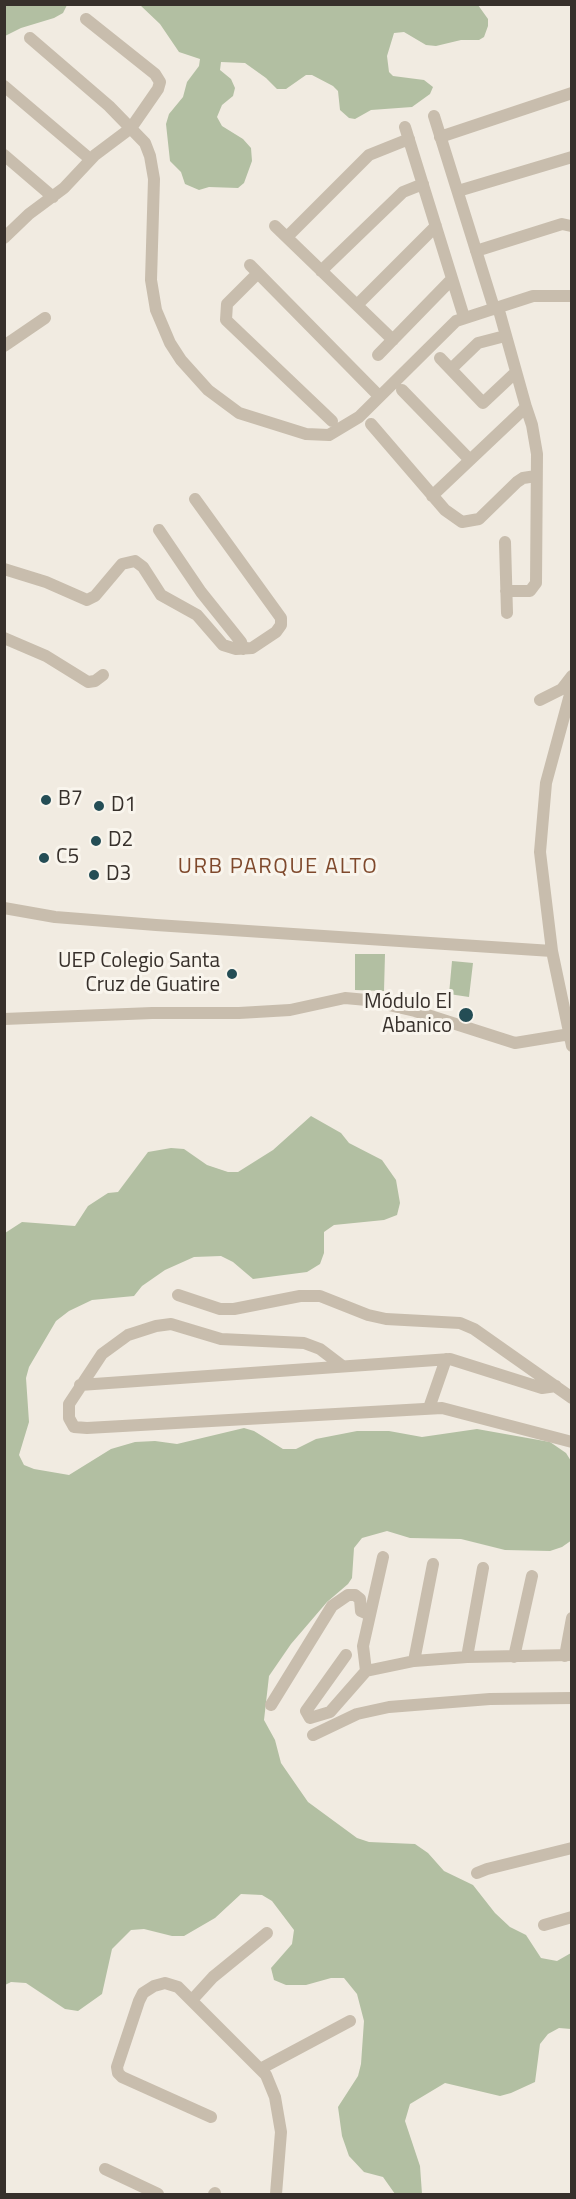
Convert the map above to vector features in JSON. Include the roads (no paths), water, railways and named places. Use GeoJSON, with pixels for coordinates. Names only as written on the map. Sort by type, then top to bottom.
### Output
{"type":"FeatureCollection","features":[{"type":"Feature","properties":{"kind":"street"},"geometry":{"type":"LineString","coordinates":[[7,231],[53,196],[90,159],[131,128],[158,89],[159,80],[86,19]]}},
{"type":"Feature","properties":{"kind":"street"},"geometry":{"type":"LineString","coordinates":[[30,38],[131,128],[145,144],[152,163],[154,194],[151,280],[154,302],[170,343],[208,390],[231,408],[250,418],[318,435],[329,435],[351,424],[448,326],[464,317],[533,296],[572,296]]}},
{"type":"Feature","properties":{"kind":"street"},"geometry":{"type":"LineString","coordinates":[[4,86],[90,159]]}},
{"type":"Feature","properties":{"kind":"street"},"geometry":{"type":"LineString","coordinates":[[440,137],[572,93]]}},
{"type":"Feature","properties":{"kind":"street"},"geometry":{"type":"LineString","coordinates":[[434,116],[505,336],[536,442],[536,585],[530,591],[506,591]]}},
{"type":"Feature","properties":{"kind":"street"},"geometry":{"type":"LineString","coordinates":[[287,237],[369,155],[407,133],[464,317]]}},
{"type":"Feature","properties":{"kind":"street"},"geometry":{"type":"LineString","coordinates":[[4,155],[53,196]]}},
{"type":"Feature","properties":{"kind":"street"},"geometry":{"type":"LineString","coordinates":[[458,191],[572,157]]}},
{"type":"Feature","properties":{"kind":"street"},"geometry":{"type":"LineString","coordinates":[[321,271],[403,192],[423,184]]}},
{"type":"Feature","properties":{"kind":"street"},"geometry":{"type":"LineString","coordinates":[[476,251],[562,224],[571,226]]}},
{"type":"Feature","properties":{"kind":"street"},"geometry":{"type":"LineString","coordinates":[[275,226],[393,340]]}},
{"type":"Feature","properties":{"kind":"street"},"geometry":{"type":"LineString","coordinates":[[357,305],[435,226]]}},
{"type":"Feature","properties":{"kind":"street"},"geometry":{"type":"LineString","coordinates":[[332,421],[226,320],[226,304],[254,269],[379,396]]}},
{"type":"Feature","properties":{"kind":"street"},"geometry":{"type":"LineString","coordinates":[[378,355],[452,279]]}},
{"type":"Feature","properties":{"kind":"street"},"geometry":{"type":"LineString","coordinates":[[4,346],[45,318]]}},
{"type":"Feature","properties":{"kind":"street"},"geometry":{"type":"LineString","coordinates":[[451,369],[478,343],[505,336]]}},
{"type":"Feature","properties":{"kind":"street"},"geometry":{"type":"LineString","coordinates":[[440,358],[483,403],[516,372]]}},
{"type":"Feature","properties":{"kind":"street"},"geometry":{"type":"LineString","coordinates":[[402,390],[470,460]]}},
{"type":"Feature","properties":{"kind":"street"},"geometry":{"type":"LineString","coordinates":[[432,496],[526,407]]}},
{"type":"Feature","properties":{"kind":"street"},"geometry":{"type":"LineString","coordinates":[[371,424],[432,496],[455,519],[472,522],[517,482],[528,476],[536,476]]}},
{"type":"Feature","properties":{"kind":"street"},"geometry":{"type":"LineString","coordinates":[[4,569],[46,582],[87,600],[95,596],[122,564],[135,561],[144,567],[165,598],[197,615],[223,645],[243,649],[252,648],[272,635],[281,625],[281,618],[195,499]]}},
{"type":"Feature","properties":{"kind":"street"},"geometry":{"type":"LineString","coordinates":[[159,530],[201,592],[242,642],[243,649]]}},
{"type":"Feature","properties":{"kind":"street"},"geometry":{"type":"LineString","coordinates":[[505,542],[507,613]]}},
{"type":"Feature","properties":{"kind":"street"},"geometry":{"type":"LineString","coordinates":[[4,638],[46,656],[88,682],[95,681],[103,675]]}},
{"type":"Feature","properties":{"kind":"street"},"geometry":{"type":"LineString","coordinates":[[540,700],[562,689],[572,676]]}},
{"type":"Feature","properties":{"kind":"street"},"geometry":{"type":"LineString","coordinates":[[4,1019],[152,1013],[260,1012],[291,1010],[345,998],[367,1000],[415,1011],[515,1042],[571,1040],[552,951],[540,852],[543,800],[572,687]]}},
{"type":"Feature","properties":{"kind":"street"},"geometry":{"type":"LineString","coordinates":[[4,908],[55,916],[156,925],[552,951]]}},
{"type":"Feature","properties":{"kind":"street"},"geometry":{"type":"LineString","coordinates":[[178,1295],[220,1309],[234,1309],[300,1296],[320,1296],[338,1301],[368,1315],[386,1319],[460,1323],[474,1329],[572,1398]]}},
{"type":"Feature","properties":{"kind":"street"},"geometry":{"type":"LineString","coordinates":[[341,1365],[320,1349],[304,1343],[220,1339],[171,1324],[156,1326],[128,1335],[102,1354],[69,1404],[69,1418],[74,1427],[87,1428],[441,1408],[572,1442]]}},
{"type":"Feature","properties":{"kind":"street"},"geometry":{"type":"LineString","coordinates":[[80,1385],[446,1359],[542,1388],[556,1386]]}},
{"type":"Feature","properties":{"kind":"street"},"geometry":{"type":"LineString","coordinates":[[429,1408],[446,1359]]}},
{"type":"Feature","properties":{"kind":"street"},"geometry":{"type":"LineString","coordinates":[[366,1671],[363,1646],[383,1557]]}},
{"type":"Feature","properties":{"kind":"street"},"geometry":{"type":"LineString","coordinates":[[414,1661],[433,1564]]}},
{"type":"Feature","properties":{"kind":"street"},"geometry":{"type":"LineString","coordinates":[[467,1657],[483,1568]]}},
{"type":"Feature","properties":{"kind":"street"},"geometry":{"type":"LineString","coordinates":[[514,1657],[532,1576]]}},
{"type":"Feature","properties":{"kind":"street"},"geometry":{"type":"LineString","coordinates":[[271,1705],[332,1606],[348,1595],[355,1595],[360,1599],[361,1611],[370,1615]]}},
{"type":"Feature","properties":{"kind":"street"},"geometry":{"type":"LineString","coordinates":[[346,1655],[306,1711],[310,1718],[330,1712],[366,1671],[414,1661],[467,1657],[568,1655],[572,1618]]}},
{"type":"Feature","properties":{"kind":"street"},"geometry":{"type":"LineString","coordinates":[[313,1734],[357,1714],[389,1707],[490,1699],[572,1698]]}},
{"type":"Feature","properties":{"kind":"street"},"geometry":{"type":"LineString","coordinates":[[477,1874],[572,1848]]}},
{"type":"Feature","properties":{"kind":"street"},"geometry":{"type":"LineString","coordinates":[[544,1925],[572,1917]]}},
{"type":"Feature","properties":{"kind":"street"},"geometry":{"type":"LineString","coordinates":[[192,2000],[213,1977],[267,1933]]}},
{"type":"Feature","properties":{"kind":"street"},"geometry":{"type":"LineString","coordinates":[[211,2117],[122,2077],[117,2070],[139,2001],[147,1990],[154,1986],[169,1983],[178,1987],[262,2068],[273,2089],[280,2122],[281,2145],[276,2194]]}},
{"type":"Feature","properties":{"kind":"street"},"geometry":{"type":"LineString","coordinates":[[262,2068],[350,2020]]}},
{"type":"Feature","properties":{"kind":"street"},"geometry":{"type":"LineString","coordinates":[[105,2169],[158,2194]]}},
{"type":"Feature","properties":{"kind":"place","name":"B7"},"geometry":{"type":"Point","coordinates":[46,800]}},
{"type":"Feature","properties":{"kind":"place","name":"D1"},"geometry":{"type":"Point","coordinates":[99,806]}},
{"type":"Feature","properties":{"kind":"place","name":"D2"},"geometry":{"type":"Point","coordinates":[96,841]}},
{"type":"Feature","properties":{"kind":"place","name":"C5"},"geometry":{"type":"Point","coordinates":[44,858]}},
{"type":"Feature","properties":{"kind":"place","name":"D3"},"geometry":{"type":"Point","coordinates":[94,875]}},
{"type":"Feature","properties":{"kind":"place","name":"UEP Colegio Santa Cruz de Guatire"},"geometry":{"type":"Point","coordinates":[232,974]}},
{"type":"Feature","properties":{"kind":"place","name":"Módulo El Abanico"},"geometry":{"type":"Point","coordinates":[466,1015]}},
{"type":"Feature","properties":{"kind":"district","name":"URB PARQUE ALTO"},"geometry":{"type":"Point","coordinates":[278,868]}}]}
